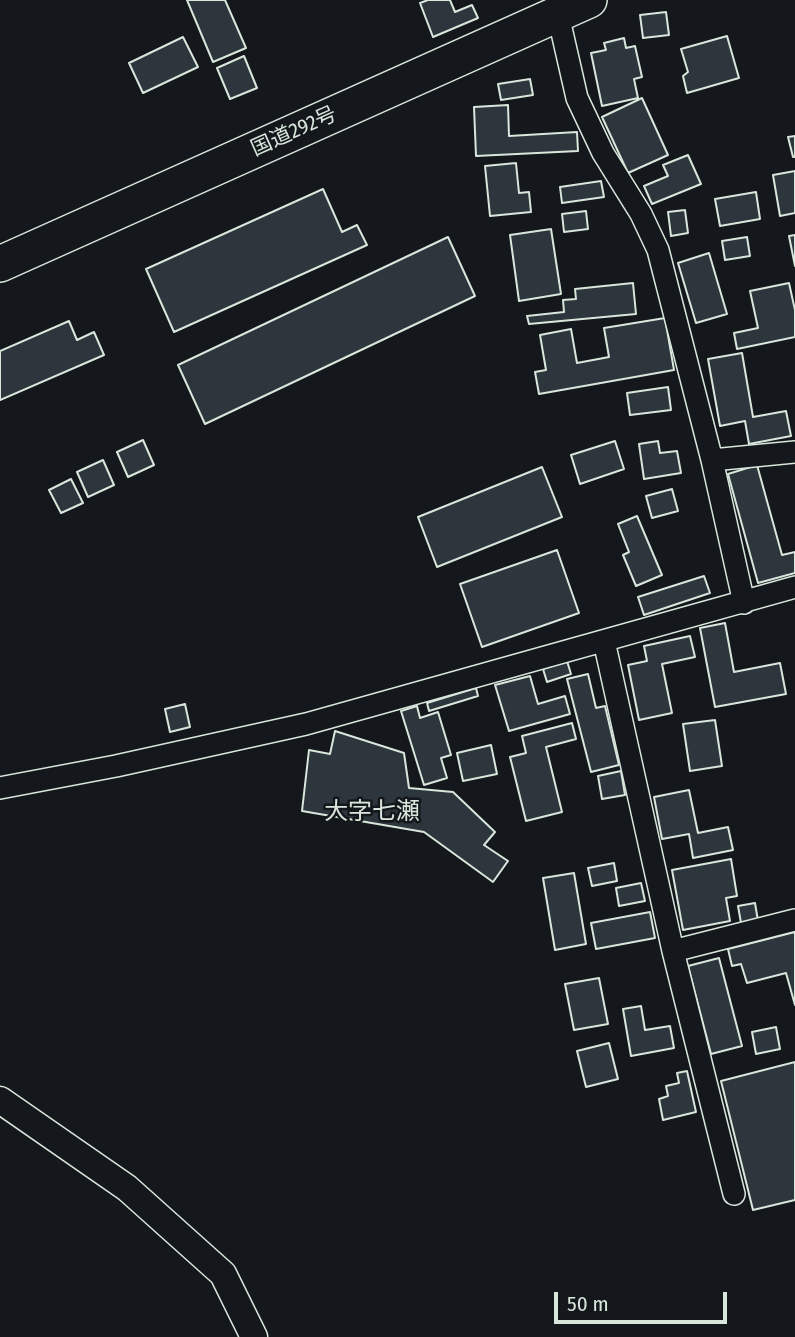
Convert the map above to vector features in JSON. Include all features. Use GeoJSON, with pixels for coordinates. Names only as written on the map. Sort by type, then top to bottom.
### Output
{"type":"FeatureCollection","features":[{"type":"Feature","properties":{"kind":"highway","name":"国道292号"},"geometry":{"type":"LineString","coordinates":[[0,264],[556,7],[589,0]]}},
{"type":"Feature","properties":{"kind":"street"},"geometry":{"type":"LineString","coordinates":[[556,7],[577,98],[603,153],[641,214],[658,250],[712,460],[744,603]]}},
{"type":"Feature","properties":{"kind":"street"},"geometry":{"type":"LineString","coordinates":[[712,460],[795,452]]}},
{"type":"Feature","properties":{"kind":"street"},"geometry":{"type":"LineString","coordinates":[[0,788],[116,766],[306,724],[795,587]]}},
{"type":"Feature","properties":{"kind":"street"},"geometry":{"type":"LineString","coordinates":[[604,641],[673,951],[734,1194]]}},
{"type":"Feature","properties":{"kind":"street"},"geometry":{"type":"LineString","coordinates":[[673,951],[795,920]]}},
{"type":"Feature","properties":{"kind":"street"},"geometry":{"type":"LineString","coordinates":[[0,1100],[127,1188],[223,1274],[254,1337]]}},
{"type":"Feature","properties":{"kind":"building"},"geometry":{"type":"Polygon","coordinates":[[[187,0],[225,0],[246,48],[213,62],[187,0]]]}},
{"type":"Feature","properties":{"kind":"building"},"geometry":{"type":"Polygon","coordinates":[[[428,0],[450,0],[455,12],[472,5],[478,18],[433,37],[420,3],[428,0]]]}},
{"type":"Feature","properties":{"kind":"building"},"geometry":{"type":"Polygon","coordinates":[[[666,12],[669,35],[643,38],[640,15],[666,12]]]}},
{"type":"Feature","properties":{"kind":"building"},"geometry":{"type":"Polygon","coordinates":[[[727,36],[739,78],[687,93],[683,76],[688,72],[681,49],[727,36]]]}},
{"type":"Feature","properties":{"kind":"building"},"geometry":{"type":"Polygon","coordinates":[[[183,37],[198,67],[143,93],[129,63],[183,37]]]}},
{"type":"Feature","properties":{"kind":"building"},"geometry":{"type":"Polygon","coordinates":[[[624,38],[626,48],[635,46],[642,77],[634,79],[638,98],[602,106],[591,53],[606,50],[604,43],[624,38]]]}},
{"type":"Feature","properties":{"kind":"building"},"geometry":{"type":"Polygon","coordinates":[[[244,56],[257,88],[230,99],[217,68],[244,56]]]}},
{"type":"Feature","properties":{"kind":"building"},"geometry":{"type":"Polygon","coordinates":[[[530,79],[533,95],[501,100],[498,84],[530,79]]]}},
{"type":"Feature","properties":{"kind":"building"},"geometry":{"type":"Polygon","coordinates":[[[642,98],[668,155],[628,173],[602,117],[642,98]]]}},
{"type":"Feature","properties":{"kind":"building"},"geometry":{"type":"Polygon","coordinates":[[[508,105],[509,136],[577,132],[578,151],[476,156],[474,107],[508,105]]]}},
{"type":"Feature","properties":{"kind":"building"},"geometry":{"type":"Polygon","coordinates":[[[795,136],[795,157],[793,157],[788,137],[795,136]]]}},
{"type":"Feature","properties":{"kind":"building"},"geometry":{"type":"Polygon","coordinates":[[[688,155],[701,184],[652,204],[644,186],[668,176],[663,165],[688,155]]]}},
{"type":"Feature","properties":{"kind":"building"},"geometry":{"type":"Polygon","coordinates":[[[516,163],[519,193],[529,192],[531,212],[490,216],[485,166],[516,163]]]}},
{"type":"Feature","properties":{"kind":"building"},"geometry":{"type":"Polygon","coordinates":[[[795,171],[795,213],[780,216],[773,175],[795,171]]]}},
{"type":"Feature","properties":{"kind":"building"},"geometry":{"type":"Polygon","coordinates":[[[601,181],[604,197],[562,203],[560,187],[601,181]]]}},
{"type":"Feature","properties":{"kind":"building"},"geometry":{"type":"Polygon","coordinates":[[[323,189],[342,232],[357,225],[367,245],[174,332],[146,269],[323,189]]]}},
{"type":"Feature","properties":{"kind":"building"},"geometry":{"type":"Polygon","coordinates":[[[756,192],[760,219],[720,226],[715,199],[756,192]]]}},
{"type":"Feature","properties":{"kind":"building"},"geometry":{"type":"Polygon","coordinates":[[[685,210],[688,233],[671,236],[668,212],[685,210]]]}},
{"type":"Feature","properties":{"kind":"building"},"geometry":{"type":"Polygon","coordinates":[[[586,211],[588,229],[564,232],[562,214],[586,211]]]}},
{"type":"Feature","properties":{"kind":"building"},"geometry":{"type":"Polygon","coordinates":[[[551,229],[561,294],[519,301],[510,235],[551,229]]]}},
{"type":"Feature","properties":{"kind":"building"},"geometry":{"type":"Polygon","coordinates":[[[795,235],[795,266],[789,236],[795,235]]]}},
{"type":"Feature","properties":{"kind":"building"},"geometry":{"type":"Polygon","coordinates":[[[448,237],[475,296],[205,424],[178,365],[448,237]]]}},
{"type":"Feature","properties":{"kind":"building"},"geometry":{"type":"Polygon","coordinates":[[[747,237],[750,256],[725,260],[722,241],[747,237]]]}},
{"type":"Feature","properties":{"kind":"building"},"geometry":{"type":"Polygon","coordinates":[[[709,253],[727,314],[696,323],[678,263],[709,253]]]}},
{"type":"Feature","properties":{"kind":"building"},"geometry":{"type":"Polygon","coordinates":[[[633,283],[636,314],[529,324],[527,316],[564,312],[563,300],[576,299],[575,289],[633,283]]]}},
{"type":"Feature","properties":{"kind":"building"},"geometry":{"type":"Polygon","coordinates":[[[789,283],[795,310],[795,337],[737,349],[734,333],[758,328],[750,291],[789,283]]]}},
{"type":"Feature","properties":{"kind":"building"},"geometry":{"type":"Polygon","coordinates":[[[665,318],[674,370],[539,394],[535,372],[546,370],[540,335],[571,329],[577,363],[609,357],[604,328],[665,318]]]}},
{"type":"Feature","properties":{"kind":"building"},"geometry":{"type":"Polygon","coordinates":[[[69,321],[77,340],[94,332],[104,355],[0,400],[0,351],[69,321]]]}},
{"type":"Feature","properties":{"kind":"building"},"geometry":{"type":"Polygon","coordinates":[[[742,353],[753,417],[786,411],[791,436],[749,444],[745,421],[720,426],[708,359],[742,353]]]}},
{"type":"Feature","properties":{"kind":"building"},"geometry":{"type":"Polygon","coordinates":[[[668,387],[671,410],[630,415],[627,393],[668,387]]]}},
{"type":"Feature","properties":{"kind":"building"},"geometry":{"type":"Polygon","coordinates":[[[143,440],[154,465],[128,477],[117,452],[143,440]]]}},
{"type":"Feature","properties":{"kind":"building"},"geometry":{"type":"Polygon","coordinates":[[[615,441],[624,469],[580,484],[571,455],[615,441]]]}},
{"type":"Feature","properties":{"kind":"building"},"geometry":{"type":"Polygon","coordinates":[[[658,441],[660,453],[677,451],[681,473],[644,479],[639,444],[658,441]]]}},
{"type":"Feature","properties":{"kind":"building"},"geometry":{"type":"Polygon","coordinates":[[[103,460],[114,485],[88,497],[77,472],[103,460]]]}},
{"type":"Feature","properties":{"kind":"building"},"geometry":{"type":"Polygon","coordinates":[[[757,465],[782,555],[795,552],[795,573],[758,583],[728,474],[757,465]]]}},
{"type":"Feature","properties":{"kind":"building"},"geometry":{"type":"Polygon","coordinates":[[[542,467],[562,517],[437,567],[418,517],[542,467]]]}},
{"type":"Feature","properties":{"kind":"building"},"geometry":{"type":"Polygon","coordinates":[[[71,479],[83,503],[61,513],[49,490],[71,479]]]}},
{"type":"Feature","properties":{"kind":"building"},"geometry":{"type":"Polygon","coordinates":[[[672,489],[678,511],[652,518],[646,496],[672,489]]]}},
{"type":"Feature","properties":{"kind":"building"},"geometry":{"type":"Polygon","coordinates":[[[637,516],[662,575],[636,586],[623,555],[629,552],[618,524],[637,516]]]}},
{"type":"Feature","properties":{"kind":"building"},"geometry":{"type":"Polygon","coordinates":[[[557,550],[579,613],[482,647],[460,584],[557,550]]]}},
{"type":"Feature","properties":{"kind":"building"},"geometry":{"type":"Polygon","coordinates":[[[704,576],[710,593],[644,615],[638,597],[704,576]]]}},
{"type":"Feature","properties":{"kind":"building"},"geometry":{"type":"Polygon","coordinates":[[[725,623],[734,672],[780,663],[786,694],[715,707],[700,628],[725,623]]]}},
{"type":"Feature","properties":{"kind":"building"},"geometry":{"type":"Polygon","coordinates":[[[690,636],[695,657],[662,664],[672,713],[639,720],[628,665],[647,661],[644,646],[690,636]]]}},
{"type":"Feature","properties":{"kind":"building"},"geometry":{"type":"Polygon","coordinates":[[[567,661],[571,674],[547,682],[543,669],[567,661]]]}},
{"type":"Feature","properties":{"kind":"building"},"geometry":{"type":"Polygon","coordinates":[[[588,674],[596,708],[605,706],[619,765],[591,772],[567,679],[588,674]]]}},
{"type":"Feature","properties":{"kind":"building"},"geometry":{"type":"Polygon","coordinates":[[[530,676],[538,704],[565,696],[570,714],[509,731],[495,685],[530,676]]]}},
{"type":"Feature","properties":{"kind":"building"},"geometry":{"type":"Polygon","coordinates":[[[476,688],[478,696],[429,711],[427,703],[476,688]]]}},
{"type":"Feature","properties":{"kind":"building"},"geometry":{"type":"Polygon","coordinates":[[[185,704],[190,727],[170,732],[165,709],[185,704]]]}},
{"type":"Feature","properties":{"kind":"building"},"geometry":{"type":"Polygon","coordinates":[[[417,706],[420,718],[438,712],[451,755],[441,758],[447,778],[424,785],[401,711],[417,706]]]}},
{"type":"Feature","properties":{"kind":"building"},"geometry":{"type":"Polygon","coordinates":[[[715,720],[722,766],[690,771],[683,724],[715,720]]]}},
{"type":"Feature","properties":{"kind":"building"},"geometry":{"type":"Polygon","coordinates":[[[572,723],[576,739],[546,747],[562,812],[526,821],[510,757],[526,753],[522,736],[572,723]]]}},
{"type":"Feature","properties":{"kind":"building"},"geometry":{"type":"Polygon","coordinates":[[[335,731],[404,753],[409,788],[453,792],[495,832],[484,845],[508,861],[493,882],[424,832],[302,811],[309,750],[330,754],[335,731]]]}},
{"type":"Feature","properties":{"kind":"building"},"geometry":{"type":"Polygon","coordinates":[[[491,745],[497,774],[463,781],[457,753],[491,745]]]}},
{"type":"Feature","properties":{"kind":"building"},"geometry":{"type":"Polygon","coordinates":[[[621,771],[625,795],[602,799],[598,776],[621,771]]]}},
{"type":"Feature","properties":{"kind":"building"},"geometry":{"type":"Polygon","coordinates":[[[689,790],[698,833],[728,827],[733,850],[693,858],[689,834],[662,839],[654,797],[689,790]]]}},
{"type":"Feature","properties":{"kind":"building"},"geometry":{"type":"Polygon","coordinates":[[[731,859],[737,896],[726,898],[730,921],[683,930],[672,870],[731,859]]]}},
{"type":"Feature","properties":{"kind":"building"},"geometry":{"type":"Polygon","coordinates":[[[614,863],[617,881],[592,886],[588,868],[614,863]]]}},
{"type":"Feature","properties":{"kind":"building"},"geometry":{"type":"Polygon","coordinates":[[[574,873],[586,944],[555,950],[543,878],[574,873]]]}},
{"type":"Feature","properties":{"kind":"building"},"geometry":{"type":"Polygon","coordinates":[[[641,883],[645,901],[619,906],[616,888],[641,883]]]}},
{"type":"Feature","properties":{"kind":"building"},"geometry":{"type":"Polygon","coordinates":[[[755,903],[758,921],[741,923],[738,906],[755,903]]]}},
{"type":"Feature","properties":{"kind":"building"},"geometry":{"type":"Polygon","coordinates":[[[650,912],[655,938],[596,949],[591,923],[650,912]]]}},
{"type":"Feature","properties":{"kind":"building"},"geometry":{"type":"Polygon","coordinates":[[[795,932],[795,1005],[786,973],[747,983],[741,964],[732,966],[728,949],[795,932]]]}},
{"type":"Feature","properties":{"kind":"building"},"geometry":{"type":"Polygon","coordinates":[[[719,958],[742,1046],[711,1054],[688,966],[719,958]]]}},
{"type":"Feature","properties":{"kind":"building"},"geometry":{"type":"Polygon","coordinates":[[[599,978],[608,1024],[574,1030],[565,984],[599,978]]]}},
{"type":"Feature","properties":{"kind":"building"},"geometry":{"type":"Polygon","coordinates":[[[641,1006],[645,1030],[670,1026],[674,1048],[631,1056],[623,1009],[641,1006]]]}},
{"type":"Feature","properties":{"kind":"building"},"geometry":{"type":"Polygon","coordinates":[[[776,1027],[780,1049],[756,1054],[752,1032],[776,1027]]]}},
{"type":"Feature","properties":{"kind":"building"},"geometry":{"type":"Polygon","coordinates":[[[609,1043],[618,1079],[586,1087],[577,1051],[609,1043]]]}},
{"type":"Feature","properties":{"kind":"building"},"geometry":{"type":"Polygon","coordinates":[[[795,1062],[795,1200],[753,1210],[721,1081],[795,1062]]]}},
{"type":"Feature","properties":{"kind":"building"},"geometry":{"type":"Polygon","coordinates":[[[687,1071],[696,1112],[663,1120],[659,1099],[668,1096],[666,1086],[679,1083],[677,1073],[687,1071]]]}},
{"type":"Feature","properties":{"kind":"district","name":"大字七瀬"},"geometry":{"type":"Point","coordinates":[372,812]}}]}
